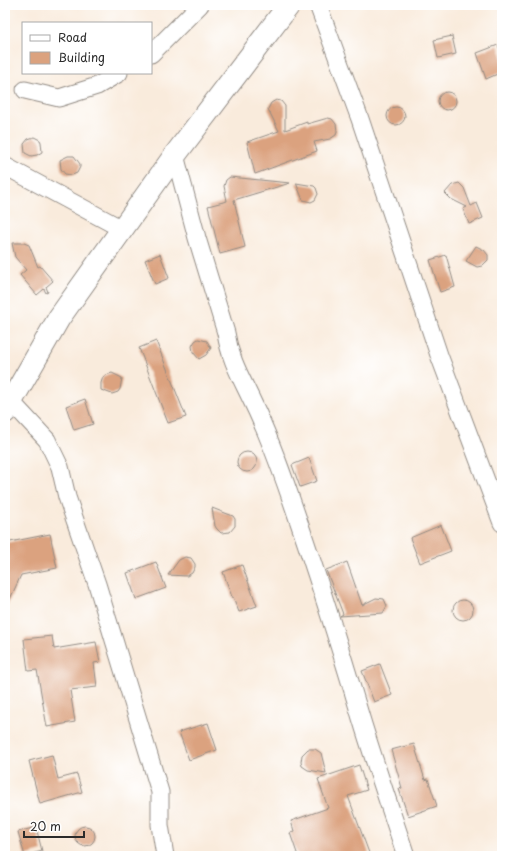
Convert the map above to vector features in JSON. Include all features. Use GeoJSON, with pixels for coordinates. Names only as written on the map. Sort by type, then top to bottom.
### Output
{"type":"FeatureCollection","features":[{"type":"Feature","properties":{"kind":"street"},"geometry":{"type":"LineString","coordinates":[[152,53],[200,5]]}},
{"type":"Feature","properties":{"kind":"street"},"geometry":{"type":"LineString","coordinates":[[165,856],[160,825],[160,792],[97,584],[67,497],[60,467],[47,440],[7,403],[58,318],[175,155],[289,5]]}},
{"type":"Feature","properties":{"kind":"street"},"geometry":{"type":"LineString","coordinates":[[318,5],[360,119],[439,355],[502,523]]}},
{"type":"Feature","properties":{"kind":"street"},"geometry":{"type":"LineString","coordinates":[[25,90],[59,98],[97,86],[117,74]]}},
{"type":"Feature","properties":{"kind":"street"},"geometry":{"type":"LineString","coordinates":[[175,155],[197,238],[226,333],[227,343],[240,379],[253,402],[264,428],[291,498],[340,646],[361,719],[406,856]]}},
{"type":"Feature","properties":{"kind":"street"},"geometry":{"type":"LineString","coordinates":[[5,166],[122,229]]}},
{"type":"Feature","properties":{"kind":"building"},"geometry":{"type":"Polygon","coordinates":[[[452,36],[456,54],[438,58],[434,40],[452,36]]]}},
{"type":"Feature","properties":{"kind":"building"},"geometry":{"type":"Polygon","coordinates":[[[498,45],[502,55],[502,72],[486,79],[477,53],[498,45]]]}},
{"type":"Feature","properties":{"kind":"building"},"geometry":{"type":"Polygon","coordinates":[[[447,92],[453,95],[456,101],[453,107],[447,110],[441,107],[438,101],[441,95],[447,92]]]}},
{"type":"Feature","properties":{"kind":"building"},"geometry":{"type":"Polygon","coordinates":[[[276,100],[281,101],[285,106],[285,130],[307,122],[307,124],[328,118],[332,119],[336,124],[336,135],[330,139],[314,142],[317,151],[255,174],[247,142],[279,131],[268,109],[271,103],[276,100]]]}},
{"type":"Feature","properties":{"kind":"building"},"geometry":{"type":"Polygon","coordinates":[[[392,107],[400,107],[405,112],[403,123],[400,125],[392,125],[387,120],[387,112],[392,107]]]}},
{"type":"Feature","properties":{"kind":"building"},"geometry":{"type":"Polygon","coordinates":[[[34,137],[40,140],[42,152],[31,156],[25,153],[24,144],[28,139],[34,137]]]}},
{"type":"Feature","properties":{"kind":"building"},"geometry":{"type":"Polygon","coordinates":[[[68,156],[74,156],[80,164],[77,173],[72,175],[65,174],[61,169],[60,160],[68,156]]]}},
{"type":"Feature","properties":{"kind":"building"},"geometry":{"type":"Polygon","coordinates":[[[230,177],[290,183],[234,200],[245,247],[220,254],[208,206],[227,201],[224,186],[226,180],[230,177]]]}},
{"type":"Feature","properties":{"kind":"building"},"geometry":{"type":"Polygon","coordinates":[[[296,183],[314,186],[318,194],[315,200],[311,202],[303,200],[296,183]]]}},
{"type":"Feature","properties":{"kind":"building"},"geometry":{"type":"Polygon","coordinates":[[[459,183],[464,188],[471,206],[477,203],[483,218],[469,224],[463,209],[467,207],[451,199],[445,193],[452,185],[459,183]]]}},
{"type":"Feature","properties":{"kind":"building"},"geometry":{"type":"Polygon","coordinates":[[[12,243],[24,243],[29,245],[38,267],[40,266],[53,281],[46,287],[48,292],[46,293],[44,289],[37,295],[20,275],[26,270],[15,257],[12,243]]]}},
{"type":"Feature","properties":{"kind":"building"},"geometry":{"type":"Polygon","coordinates":[[[476,246],[484,250],[488,255],[488,260],[482,266],[477,267],[466,261],[476,246]]]}},
{"type":"Feature","properties":{"kind":"building"},"geometry":{"type":"Polygon","coordinates":[[[160,254],[169,278],[155,284],[145,260],[160,254]]]}},
{"type":"Feature","properties":{"kind":"building"},"geometry":{"type":"Polygon","coordinates":[[[446,255],[455,287],[440,292],[430,260],[446,255]]]}},
{"type":"Feature","properties":{"kind":"building"},"geometry":{"type":"Polygon","coordinates":[[[198,339],[207,341],[211,348],[206,355],[199,359],[193,352],[192,346],[198,339]]]}},
{"type":"Feature","properties":{"kind":"building"},"geometry":{"type":"Polygon","coordinates":[[[156,341],[186,417],[168,423],[139,348],[156,341]]]}},
{"type":"Feature","properties":{"kind":"building"},"geometry":{"type":"Polygon","coordinates":[[[112,373],[122,378],[120,389],[118,392],[112,394],[101,390],[101,383],[103,377],[112,373]]]}},
{"type":"Feature","properties":{"kind":"building"},"geometry":{"type":"Polygon","coordinates":[[[85,399],[93,424],[74,430],[66,406],[85,399]]]}},
{"type":"Feature","properties":{"kind":"building"},"geometry":{"type":"Polygon","coordinates":[[[243,452],[251,452],[257,458],[257,466],[251,472],[243,472],[237,466],[237,458],[243,452]]]}},
{"type":"Feature","properties":{"kind":"building"},"geometry":{"type":"Polygon","coordinates":[[[309,458],[317,481],[300,487],[292,465],[309,458]]]}},
{"type":"Feature","properties":{"kind":"building"},"geometry":{"type":"Polygon","coordinates":[[[212,508],[233,516],[235,519],[235,526],[230,532],[221,533],[217,529],[215,526],[212,508]]]}},
{"type":"Feature","properties":{"kind":"building"},"geometry":{"type":"Polygon","coordinates":[[[441,525],[451,551],[420,563],[410,538],[441,525]]]}},
{"type":"Feature","properties":{"kind":"building"},"geometry":{"type":"Polygon","coordinates":[[[50,534],[57,568],[21,575],[5,610],[5,543],[50,534]]]}},
{"type":"Feature","properties":{"kind":"building"},"geometry":{"type":"Polygon","coordinates":[[[185,557],[191,558],[195,564],[192,573],[187,576],[168,575],[179,560],[185,557]]]}},
{"type":"Feature","properties":{"kind":"building"},"geometry":{"type":"Polygon","coordinates":[[[156,562],[166,588],[136,599],[127,573],[156,562]]]}},
{"type":"Feature","properties":{"kind":"building"},"geometry":{"type":"Polygon","coordinates":[[[347,562],[362,605],[376,598],[384,599],[387,606],[383,613],[340,616],[343,614],[326,570],[347,562]]]}},
{"type":"Feature","properties":{"kind":"building"},"geometry":{"type":"Polygon","coordinates":[[[242,565],[257,606],[239,612],[223,572],[242,565]]]}},
{"type":"Feature","properties":{"kind":"building"},"geometry":{"type":"Polygon","coordinates":[[[463,600],[470,603],[473,610],[470,617],[463,620],[456,617],[453,610],[456,603],[463,600]]]}},
{"type":"Feature","properties":{"kind":"building"},"geometry":{"type":"Polygon","coordinates":[[[52,636],[54,649],[96,642],[100,662],[94,663],[97,687],[70,690],[75,722],[47,727],[37,670],[28,671],[24,639],[52,636]]]}},
{"type":"Feature","properties":{"kind":"building"},"geometry":{"type":"Polygon","coordinates":[[[380,664],[392,695],[374,702],[362,671],[380,664]]]}},
{"type":"Feature","properties":{"kind":"building"},"geometry":{"type":"Polygon","coordinates":[[[208,723],[217,750],[189,760],[179,732],[208,723]]]}},
{"type":"Feature","properties":{"kind":"building"},"geometry":{"type":"Polygon","coordinates":[[[414,744],[425,780],[428,779],[437,806],[408,816],[399,789],[402,788],[391,750],[414,744]]]}},
{"type":"Feature","properties":{"kind":"building"},"geometry":{"type":"Polygon","coordinates":[[[308,749],[315,749],[321,753],[326,773],[308,770],[302,766],[302,755],[308,749]]]}},
{"type":"Feature","properties":{"kind":"building"},"geometry":{"type":"Polygon","coordinates":[[[52,755],[58,779],[77,774],[82,792],[40,804],[29,761],[52,755]]]}},
{"type":"Feature","properties":{"kind":"building"},"geometry":{"type":"Polygon","coordinates":[[[359,765],[367,790],[348,796],[369,853],[360,856],[298,856],[290,833],[294,831],[291,821],[328,808],[318,779],[359,765]]]}},
{"type":"Feature","properties":{"kind":"building"},"geometry":{"type":"Polygon","coordinates":[[[85,826],[92,829],[95,836],[92,843],[85,846],[78,843],[75,836],[78,829],[85,826]]]}},
{"type":"Feature","properties":{"kind":"building"},"geometry":{"type":"Polygon","coordinates":[[[36,827],[42,851],[25,856],[18,832],[36,827]]]}}]}
